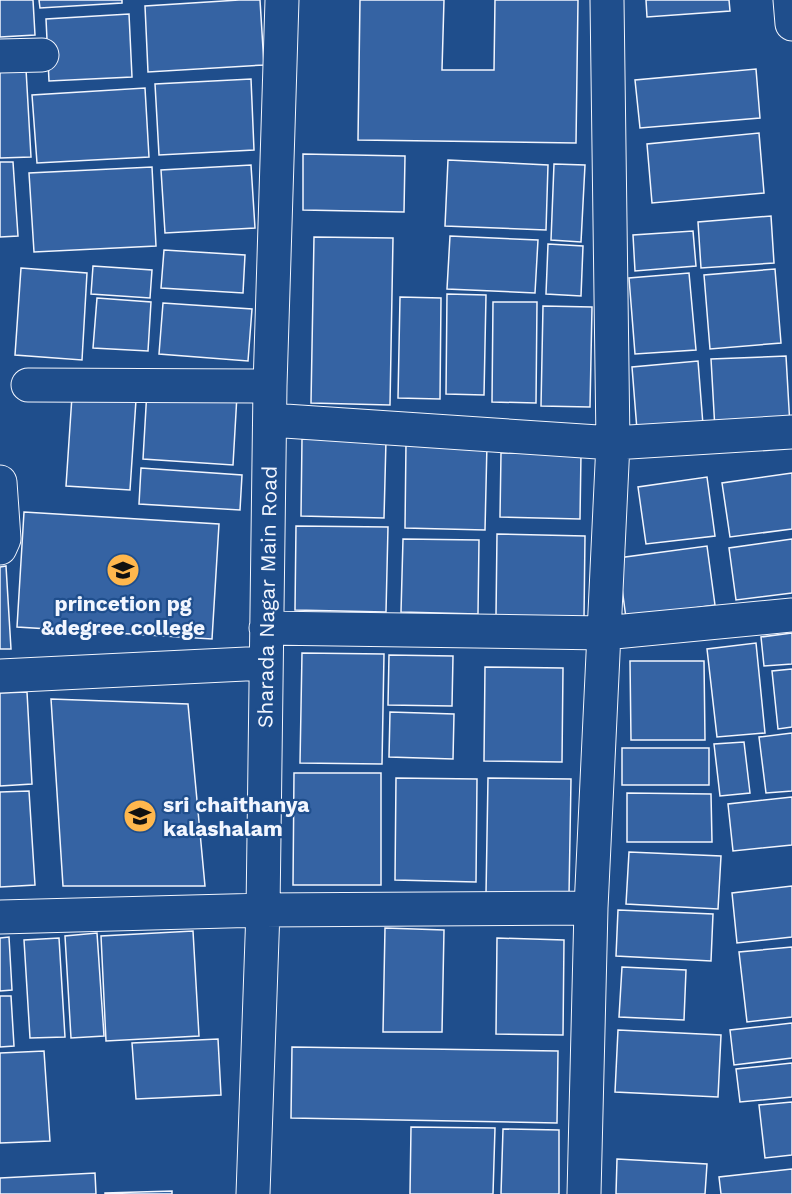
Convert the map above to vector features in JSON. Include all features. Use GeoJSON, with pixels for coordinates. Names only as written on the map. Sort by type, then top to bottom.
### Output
{"type":"FeatureCollection","features":[{"type":"Feature","properties":{"kind":"street","name":"Sharada Nagar Main Road"},"geometry":{"type":"LineString","coordinates":[[253,1194],[263,910],[270,386],[282,0]]}},
{"type":"Feature","properties":{"kind":"street"},"geometry":{"type":"LineString","coordinates":[[584,1194],[591,908],[613,443],[608,0]]}},
{"type":"Feature","properties":{"kind":"street"},"geometry":{"type":"LineString","coordinates":[[790,0],[792,24]]}},
{"type":"Feature","properties":{"kind":"street"},"geometry":{"type":"LineString","coordinates":[[0,56],[42,55]]}},
{"type":"Feature","properties":{"kind":"street"},"geometry":{"type":"LineString","coordinates":[[28,385],[270,386]]}},
{"type":"Feature","properties":{"kind":"street"},"geometry":{"type":"LineString","coordinates":[[270,420],[613,443],[792,432]]}},
{"type":"Feature","properties":{"kind":"street"},"geometry":{"type":"LineString","coordinates":[[0,482],[4,539],[0,548]]}},
{"type":"Feature","properties":{"kind":"street"},"geometry":{"type":"LineString","coordinates":[[266,628],[604,633],[792,615]]}},
{"type":"Feature","properties":{"kind":"street"},"geometry":{"type":"LineString","coordinates":[[0,676],[266,663]]}},
{"type":"Feature","properties":{"kind":"street"},"geometry":{"type":"LineString","coordinates":[[0,917],[263,910],[591,908]]}},
{"type":"Feature","properties":{"kind":"building"},"geometry":{"type":"Polygon","coordinates":[[[0,0],[33,0],[35,35],[0,37],[0,0]]]}},
{"type":"Feature","properties":{"kind":"building"},"geometry":{"type":"Polygon","coordinates":[[[39,0],[122,0],[122,3],[40,8],[39,0]]]}},
{"type":"Feature","properties":{"kind":"building"},"geometry":{"type":"Polygon","coordinates":[[[260,0],[264,65],[148,72],[145,6],[260,0]]]}},
{"type":"Feature","properties":{"kind":"building"},"geometry":{"type":"Polygon","coordinates":[[[360,0],[444,0],[442,70],[494,70],[495,0],[578,0],[576,143],[358,140],[360,0]]]}},
{"type":"Feature","properties":{"kind":"building"},"geometry":{"type":"Polygon","coordinates":[[[646,0],[729,0],[730,11],[647,17],[646,0]]]}},
{"type":"Feature","properties":{"kind":"building"},"geometry":{"type":"Polygon","coordinates":[[[129,14],[132,77],[49,81],[46,19],[129,14]]]}},
{"type":"Feature","properties":{"kind":"building"},"geometry":{"type":"Polygon","coordinates":[[[26,69],[31,157],[0,158],[0,71],[26,69]]]}},
{"type":"Feature","properties":{"kind":"building"},"geometry":{"type":"Polygon","coordinates":[[[756,69],[760,118],[640,128],[635,80],[756,69]]]}},
{"type":"Feature","properties":{"kind":"building"},"geometry":{"type":"Polygon","coordinates":[[[251,79],[254,150],[159,155],[155,84],[251,79]]]}},
{"type":"Feature","properties":{"kind":"building"},"geometry":{"type":"Polygon","coordinates":[[[145,88],[149,157],[37,163],[32,95],[145,88]]]}},
{"type":"Feature","properties":{"kind":"building"},"geometry":{"type":"Polygon","coordinates":[[[759,133],[764,193],[652,203],[647,144],[759,133]]]}},
{"type":"Feature","properties":{"kind":"building"},"geometry":{"type":"Polygon","coordinates":[[[303,154],[405,156],[404,212],[303,210],[303,154]]]}},
{"type":"Feature","properties":{"kind":"building"},"geometry":{"type":"Polygon","coordinates":[[[448,160],[548,165],[546,230],[445,226],[448,160]]]}},
{"type":"Feature","properties":{"kind":"building"},"geometry":{"type":"Polygon","coordinates":[[[0,162],[13,162],[18,236],[0,237],[0,162]]]}},
{"type":"Feature","properties":{"kind":"building"},"geometry":{"type":"Polygon","coordinates":[[[554,164],[585,165],[581,242],[551,240],[554,164]]]}},
{"type":"Feature","properties":{"kind":"building"},"geometry":{"type":"Polygon","coordinates":[[[251,165],[255,228],[165,233],[161,170],[251,165]]]}},
{"type":"Feature","properties":{"kind":"building"},"geometry":{"type":"Polygon","coordinates":[[[152,167],[156,246],[34,252],[29,173],[152,167]]]}},
{"type":"Feature","properties":{"kind":"building"},"geometry":{"type":"Polygon","coordinates":[[[771,216],[774,263],[701,268],[698,222],[771,216]]]}},
{"type":"Feature","properties":{"kind":"building"},"geometry":{"type":"Polygon","coordinates":[[[693,231],[696,266],[635,271],[633,235],[693,231]]]}},
{"type":"Feature","properties":{"kind":"building"},"geometry":{"type":"Polygon","coordinates":[[[450,236],[538,240],[535,293],[447,289],[450,236]]]}},
{"type":"Feature","properties":{"kind":"building"},"geometry":{"type":"Polygon","coordinates":[[[314,237],[393,238],[390,405],[311,403],[314,237]]]}},
{"type":"Feature","properties":{"kind":"building"},"geometry":{"type":"Polygon","coordinates":[[[548,244],[583,246],[581,296],[546,294],[548,244]]]}},
{"type":"Feature","properties":{"kind":"building"},"geometry":{"type":"Polygon","coordinates":[[[164,250],[245,255],[243,293],[161,288],[164,250]]]}},
{"type":"Feature","properties":{"kind":"building"},"geometry":{"type":"Polygon","coordinates":[[[93,266],[152,270],[150,298],[91,294],[93,266]]]}},
{"type":"Feature","properties":{"kind":"building"},"geometry":{"type":"Polygon","coordinates":[[[21,268],[87,273],[82,360],[15,355],[21,268]]]}},
{"type":"Feature","properties":{"kind":"building"},"geometry":{"type":"Polygon","coordinates":[[[775,269],[781,343],[710,349],[704,275],[775,269]]]}},
{"type":"Feature","properties":{"kind":"building"},"geometry":{"type":"Polygon","coordinates":[[[689,273],[696,350],[635,354],[629,278],[689,273]]]}},
{"type":"Feature","properties":{"kind":"building"},"geometry":{"type":"Polygon","coordinates":[[[447,294],[486,295],[484,395],[446,394],[447,294]]]}},
{"type":"Feature","properties":{"kind":"building"},"geometry":{"type":"Polygon","coordinates":[[[400,297],[441,298],[440,399],[398,398],[400,297]]]}},
{"type":"Feature","properties":{"kind":"building"},"geometry":{"type":"Polygon","coordinates":[[[97,298],[151,302],[148,351],[93,348],[97,298]]]}},
{"type":"Feature","properties":{"kind":"building"},"geometry":{"type":"Polygon","coordinates":[[[493,302],[537,302],[536,403],[492,402],[493,302]]]}},
{"type":"Feature","properties":{"kind":"building"},"geometry":{"type":"Polygon","coordinates":[[[163,303],[252,309],[248,361],[159,354],[163,303]]]}},
{"type":"Feature","properties":{"kind":"building"},"geometry":{"type":"Polygon","coordinates":[[[543,306],[592,307],[590,407],[541,406],[543,306]]]}},
{"type":"Feature","properties":{"kind":"building"},"geometry":{"type":"Polygon","coordinates":[[[786,356],[790,426],[715,430],[711,359],[786,356]]]}},
{"type":"Feature","properties":{"kind":"building"},"geometry":{"type":"Polygon","coordinates":[[[698,361],[703,425],[637,430],[632,367],[698,361]]]}},
{"type":"Feature","properties":{"kind":"building"},"geometry":{"type":"Polygon","coordinates":[[[147,390],[237,395],[233,465],[143,459],[147,390]]]}},
{"type":"Feature","properties":{"kind":"building"},"geometry":{"type":"Polygon","coordinates":[[[72,396],[136,400],[130,490],[66,486],[72,396]]]}},
{"type":"Feature","properties":{"kind":"building"},"geometry":{"type":"Polygon","coordinates":[[[302,439],[386,440],[384,518],[301,516],[302,439]]]}},
{"type":"Feature","properties":{"kind":"building"},"geometry":{"type":"Polygon","coordinates":[[[406,443],[487,444],[485,530],[405,528],[406,443]]]}},
{"type":"Feature","properties":{"kind":"building"},"geometry":{"type":"Polygon","coordinates":[[[501,453],[581,454],[580,519],[500,517],[501,453]]]}},
{"type":"Feature","properties":{"kind":"building"},"geometry":{"type":"Polygon","coordinates":[[[141,468],[242,475],[240,510],[139,504],[141,468]]]}},
{"type":"Feature","properties":{"kind":"building"},"geometry":{"type":"Polygon","coordinates":[[[792,473],[792,529],[730,537],[722,483],[792,473]]]}},
{"type":"Feature","properties":{"kind":"building"},"geometry":{"type":"Polygon","coordinates":[[[707,477],[715,536],[646,544],[638,487],[707,477]]]}},
{"type":"Feature","properties":{"kind":"building"},"geometry":{"type":"Polygon","coordinates":[[[24,512],[219,524],[212,639],[17,627],[24,512]]]}},
{"type":"Feature","properties":{"kind":"building"},"geometry":{"type":"Polygon","coordinates":[[[296,526],[388,527],[386,612],[295,610],[296,526]]]}},
{"type":"Feature","properties":{"kind":"building"},"geometry":{"type":"Polygon","coordinates":[[[497,534],[585,536],[584,618],[496,616],[497,534]]]}},
{"type":"Feature","properties":{"kind":"building"},"geometry":{"type":"Polygon","coordinates":[[[403,539],[479,540],[478,614],[401,612],[403,539]]]}},
{"type":"Feature","properties":{"kind":"building"},"geometry":{"type":"Polygon","coordinates":[[[792,539],[792,593],[736,600],[729,548],[792,539]]]}},
{"type":"Feature","properties":{"kind":"building"},"geometry":{"type":"Polygon","coordinates":[[[707,546],[715,605],[626,618],[618,558],[707,546]]]}},
{"type":"Feature","properties":{"kind":"building"},"geometry":{"type":"Polygon","coordinates":[[[6,566],[11,649],[0,649],[0,567],[6,566]]]}},
{"type":"Feature","properties":{"kind":"building"},"geometry":{"type":"Polygon","coordinates":[[[792,633],[792,664],[764,666],[761,637],[792,633]]]}},
{"type":"Feature","properties":{"kind":"building"},"geometry":{"type":"Polygon","coordinates":[[[756,643],[765,733],[717,737],[707,649],[756,643]]]}},
{"type":"Feature","properties":{"kind":"building"},"geometry":{"type":"Polygon","coordinates":[[[302,653],[384,654],[382,764],[300,763],[302,653]]]}},
{"type":"Feature","properties":{"kind":"building"},"geometry":{"type":"Polygon","coordinates":[[[389,655],[453,656],[452,706],[388,705],[389,655]]]}},
{"type":"Feature","properties":{"kind":"building"},"geometry":{"type":"Polygon","coordinates":[[[630,661],[704,661],[705,740],[631,740],[630,661]]]}},
{"type":"Feature","properties":{"kind":"building"},"geometry":{"type":"Polygon","coordinates":[[[485,667],[563,668],[562,762],[484,761],[485,667]]]}},
{"type":"Feature","properties":{"kind":"building"},"geometry":{"type":"Polygon","coordinates":[[[792,669],[792,727],[778,729],[772,671],[792,669]]]}},
{"type":"Feature","properties":{"kind":"building"},"geometry":{"type":"Polygon","coordinates":[[[27,692],[32,784],[0,786],[0,693],[27,692]]]}},
{"type":"Feature","properties":{"kind":"building"},"geometry":{"type":"Polygon","coordinates":[[[51,699],[188,704],[205,886],[63,886],[51,699]]]}},
{"type":"Feature","properties":{"kind":"building"},"geometry":{"type":"Polygon","coordinates":[[[390,712],[454,714],[453,759],[389,757],[390,712]]]}},
{"type":"Feature","properties":{"kind":"building"},"geometry":{"type":"Polygon","coordinates":[[[792,733],[792,791],[766,793],[759,737],[792,733]]]}},
{"type":"Feature","properties":{"kind":"building"},"geometry":{"type":"Polygon","coordinates":[[[744,742],[750,793],[720,796],[714,744],[744,742]]]}},
{"type":"Feature","properties":{"kind":"building"},"geometry":{"type":"Polygon","coordinates":[[[622,748],[709,748],[709,785],[622,785],[622,748]]]}},
{"type":"Feature","properties":{"kind":"building"},"geometry":{"type":"Polygon","coordinates":[[[294,773],[381,773],[381,885],[293,885],[294,773]]]}},
{"type":"Feature","properties":{"kind":"building"},"geometry":{"type":"Polygon","coordinates":[[[396,778],[477,779],[476,882],[395,880],[396,778]]]}},
{"type":"Feature","properties":{"kind":"building"},"geometry":{"type":"Polygon","coordinates":[[[488,778],[571,779],[569,895],[486,894],[488,778]]]}},
{"type":"Feature","properties":{"kind":"building"},"geometry":{"type":"Polygon","coordinates":[[[29,791],[35,885],[0,887],[0,792],[29,791]]]}},
{"type":"Feature","properties":{"kind":"building"},"geometry":{"type":"Polygon","coordinates":[[[627,793],[711,794],[712,842],[627,842],[627,793]]]}},
{"type":"Feature","properties":{"kind":"building"},"geometry":{"type":"Polygon","coordinates":[[[792,797],[792,845],[733,851],[728,804],[792,797]]]}},
{"type":"Feature","properties":{"kind":"building"},"geometry":{"type":"Polygon","coordinates":[[[629,852],[721,856],[718,909],[626,904],[629,852]]]}},
{"type":"Feature","properties":{"kind":"building"},"geometry":{"type":"Polygon","coordinates":[[[792,886],[792,937],[737,943],[732,893],[792,886]]]}},
{"type":"Feature","properties":{"kind":"building"},"geometry":{"type":"Polygon","coordinates":[[[618,910],[713,914],[711,961],[616,956],[618,910]]]}},
{"type":"Feature","properties":{"kind":"building"},"geometry":{"type":"Polygon","coordinates":[[[385,928],[444,930],[442,1032],[383,1032],[385,928]]]}},
{"type":"Feature","properties":{"kind":"building"},"geometry":{"type":"Polygon","coordinates":[[[193,931],[199,1036],[106,1041],[101,936],[193,931]]]}},
{"type":"Feature","properties":{"kind":"building"},"geometry":{"type":"Polygon","coordinates":[[[97,933],[104,1036],[71,1038],[65,936],[97,933]]]}},
{"type":"Feature","properties":{"kind":"building"},"geometry":{"type":"Polygon","coordinates":[[[9,937],[12,990],[0,991],[0,938],[9,937]]]}},
{"type":"Feature","properties":{"kind":"building"},"geometry":{"type":"Polygon","coordinates":[[[59,938],[65,1037],[30,1038],[24,940],[59,938]]]}},
{"type":"Feature","properties":{"kind":"building"},"geometry":{"type":"Polygon","coordinates":[[[497,938],[564,940],[563,1035],[496,1034],[497,938]]]}},
{"type":"Feature","properties":{"kind":"building"},"geometry":{"type":"Polygon","coordinates":[[[792,947],[792,1017],[747,1022],[739,952],[792,947]]]}},
{"type":"Feature","properties":{"kind":"building"},"geometry":{"type":"Polygon","coordinates":[[[622,967],[686,970],[684,1020],[619,1017],[622,967]]]}},
{"type":"Feature","properties":{"kind":"building"},"geometry":{"type":"Polygon","coordinates":[[[0,996],[11,996],[14,1046],[0,1047],[0,996]]]}},
{"type":"Feature","properties":{"kind":"building"},"geometry":{"type":"Polygon","coordinates":[[[792,1023],[792,1058],[734,1065],[730,1030],[792,1023]]]}},
{"type":"Feature","properties":{"kind":"building"},"geometry":{"type":"Polygon","coordinates":[[[618,1030],[721,1035],[718,1097],[615,1092],[618,1030]]]}},
{"type":"Feature","properties":{"kind":"building"},"geometry":{"type":"Polygon","coordinates":[[[218,1039],[221,1095],[136,1099],[132,1043],[218,1039]]]}},
{"type":"Feature","properties":{"kind":"building"},"geometry":{"type":"Polygon","coordinates":[[[292,1047],[558,1051],[557,1123],[291,1118],[292,1047]]]}},
{"type":"Feature","properties":{"kind":"building"},"geometry":{"type":"Polygon","coordinates":[[[44,1051],[50,1141],[0,1143],[0,1053],[44,1051]]]}},
{"type":"Feature","properties":{"kind":"building"},"geometry":{"type":"Polygon","coordinates":[[[792,1063],[792,1097],[740,1102],[736,1069],[792,1063]]]}},
{"type":"Feature","properties":{"kind":"building"},"geometry":{"type":"Polygon","coordinates":[[[792,1102],[792,1155],[765,1158],[759,1105],[792,1102]]]}},
{"type":"Feature","properties":{"kind":"building"},"geometry":{"type":"Polygon","coordinates":[[[411,1127],[495,1128],[493,1194],[410,1194],[411,1127]]]}},
{"type":"Feature","properties":{"kind":"building"},"geometry":{"type":"Polygon","coordinates":[[[503,1129],[559,1130],[559,1194],[501,1194],[503,1129]]]}},
{"type":"Feature","properties":{"kind":"building"},"geometry":{"type":"Polygon","coordinates":[[[617,1159],[707,1164],[705,1194],[616,1194],[617,1159]]]}},
{"type":"Feature","properties":{"kind":"building"},"geometry":{"type":"Polygon","coordinates":[[[792,1169],[792,1194],[721,1194],[719,1177],[792,1169]]]}},
{"type":"Feature","properties":{"kind":"building"},"geometry":{"type":"Polygon","coordinates":[[[95,1173],[96,1194],[0,1194],[0,1178],[95,1173]]]}},
{"type":"Feature","properties":{"kind":"building"},"geometry":{"type":"Polygon","coordinates":[[[172,1191],[172,1194],[105,1194],[105,1193],[172,1191]]]}},
{"type":"Feature","properties":{"kind":"place","name":"princetion pg &degree college"},"geometry":{"type":"Point","coordinates":[123,570]}},
{"type":"Feature","properties":{"kind":"place","name":"sri chaithanya kalashalam"},"geometry":{"type":"Point","coordinates":[140,816]}}]}
